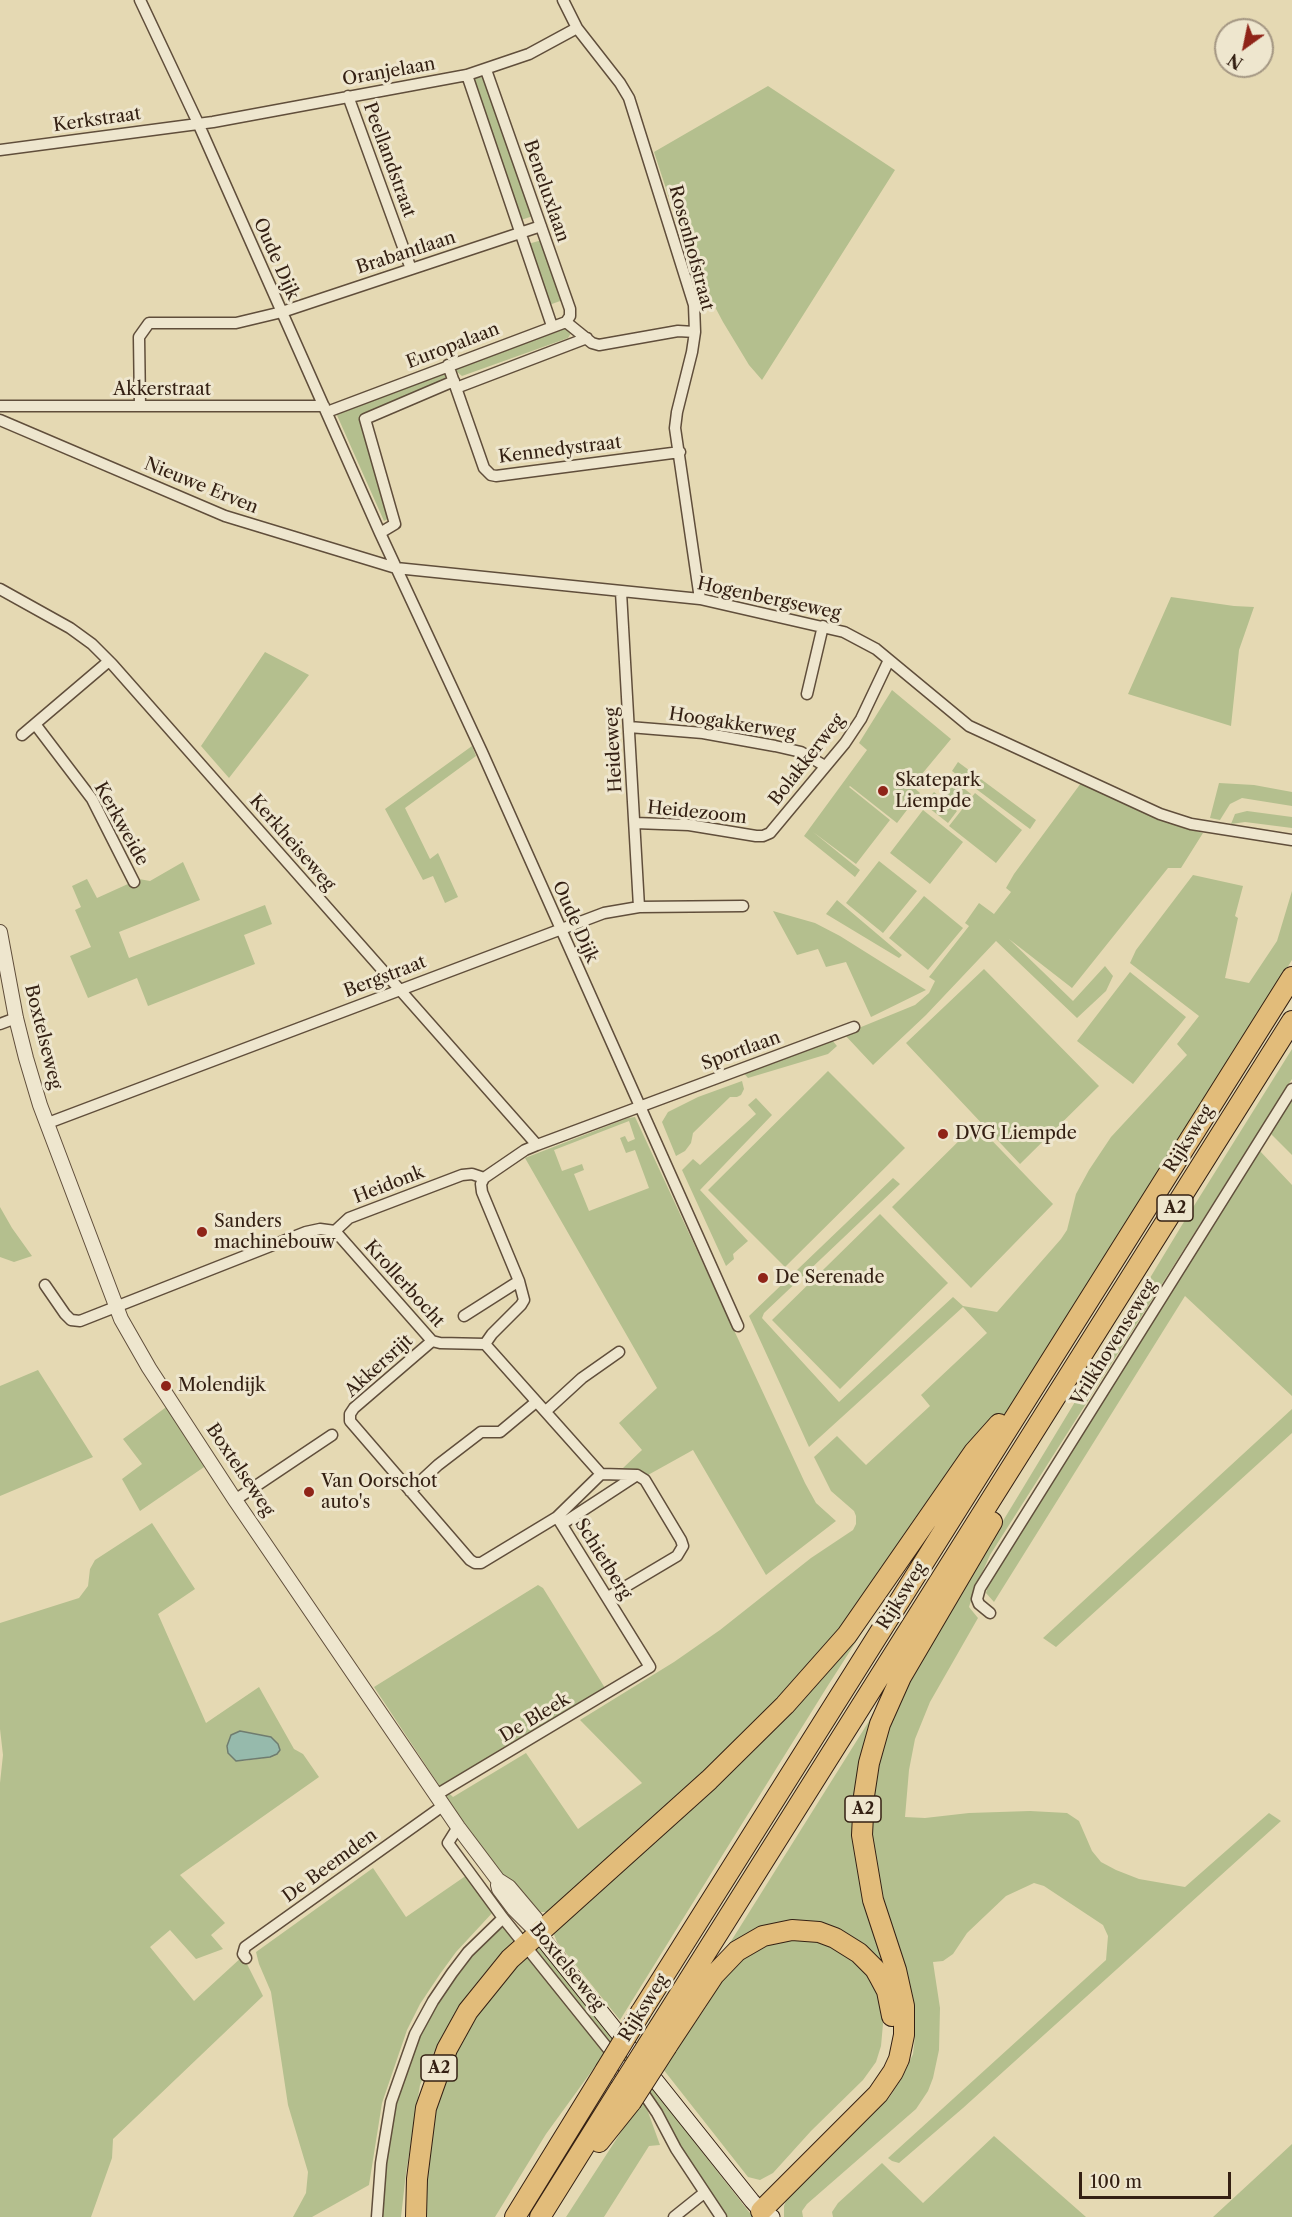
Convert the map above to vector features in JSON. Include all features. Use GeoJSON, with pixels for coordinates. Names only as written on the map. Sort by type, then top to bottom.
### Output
{"type":"FeatureCollection","features":[{"type":"Feature","properties":{"kind":"highway","name":"Rijksweg"},"geometry":{"type":"LineString","coordinates":[[515,2217],[641,2012],[1292,977]]}},
{"type":"Feature","properties":{"kind":"highway","name":"Rijksweg"},"geometry":{"type":"LineString","coordinates":[[540,2217],[662,2039],[1057,1395],[1292,1021]]}},
{"type":"Feature","properties":{"kind":"highway","name":"A2"},"geometry":{"type":"LineString","coordinates":[[416,2217],[421,2134],[426,2108],[447,2049],[468,2011],[496,1975],[531,1939],[709,1780],[786,1704],[847,1635],[974,1452],[1036,1382]]}},
{"type":"Feature","properties":{"kind":"highway","name":"A2"},"geometry":{"type":"LineString","coordinates":[[762,2211],[865,2108],[886,2084],[896,2065],[903,2043],[904,2006],[896,1970],[873,1900],[862,1836],[864,1796],[871,1752],[887,1704],[901,1677],[1017,1479],[1057,1395]]}},
{"type":"Feature","properties":{"kind":"highway","name":"A2"},"geometry":{"type":"LineString","coordinates":[[662,2039],[714,1975],[737,1951],[763,1936],[792,1930],[806,1930],[835,1938],[859,1953],[875,1969],[890,2004],[893,2025],[889,2052],[879,2074],[762,2211]]}},
{"type":"Feature","properties":{"kind":"main road","name":"Boxtelseweg"},"geometry":{"type":"LineString","coordinates":[[531,1939],[762,2211]]}},
{"type":"Feature","properties":{"kind":"street","name":"Oude Dijk"},"geometry":{"type":"LineString","coordinates":[[140,0],[198,123],[396,568],[482,752],[738,1326]]}},
{"type":"Feature","properties":{"kind":"street","name":"Rosenhofstraat"},"geometry":{"type":"LineString","coordinates":[[563,0],[577,28],[629,98],[694,306],[695,332],[692,352],[675,428],[700,599]]}},
{"type":"Feature","properties":{"kind":"street","name":"Oranjelaan"},"geometry":{"type":"LineString","coordinates":[[198,123],[468,75],[529,54],[577,28]]}},
{"type":"Feature","properties":{"kind":"street","name":"Beneluxlaan"},"geometry":{"type":"LineString","coordinates":[[486,70],[570,309],[570,316],[566,322]]}},
{"type":"Feature","properties":{"kind":"street","name":"Beneluxlaan"},"geometry":{"type":"LineString","coordinates":[[468,75],[552,326]]}},
{"type":"Feature","properties":{"kind":"street","name":"Peellandstraat"},"geometry":{"type":"LineString","coordinates":[[348,96],[411,269]]}},
{"type":"Feature","properties":{"kind":"street","name":"Kerkstraat"},"geometry":{"type":"LineString","coordinates":[[0,150],[198,123]]}},
{"type":"Feature","properties":{"kind":"street","name":"Brabantlaan"},"geometry":{"type":"LineString","coordinates":[[140,406],[139,337],[149,323],[236,323],[282,312],[541,226]]}},
{"type":"Feature","properties":{"kind":"street","name":"Europalaan"},"geometry":{"type":"LineString","coordinates":[[326,409],[566,322],[592,343],[599,345],[678,331],[695,332]]}},
{"type":"Feature","properties":{"kind":"street","name":"Europalaan"},"geometry":{"type":"LineString","coordinates":[[380,532],[394,524],[365,419],[455,384],[587,338]]}},
{"type":"Feature","properties":{"kind":"street","name":"Kennedystraat"},"geometry":{"type":"LineString","coordinates":[[448,365],[484,468],[491,475],[680,452]]}},
{"type":"Feature","properties":{"kind":"street","name":"Akkerstraat"},"geometry":{"type":"LineString","coordinates":[[0,406],[326,409]]}},
{"type":"Feature","properties":{"kind":"street","name":"Nieuwe Erven"},"geometry":{"type":"LineString","coordinates":[[0,420],[225,516],[396,568]]}},
{"type":"Feature","properties":{"kind":"street","name":"Hogenbergseweg"},"geometry":{"type":"LineString","coordinates":[[396,568],[700,599],[844,632],[861,640],[889,660],[969,726],[1160,814],[1191,824],[1292,840]]}},
{"type":"Feature","properties":{"kind":"street","name":"Kerkheiseweg"},"geometry":{"type":"LineString","coordinates":[[0,589],[70,628],[92,644],[109,661],[537,1145]]}},
{"type":"Feature","properties":{"kind":"street","name":"Heideweg"},"geometry":{"type":"LineString","coordinates":[[621,591],[639,908]]}},
{"type":"Feature","properties":{"kind":"street"},"geometry":{"type":"LineString","coordinates":[[807,694],[823,626]]}},
{"type":"Feature","properties":{"kind":"street","name":"Bolakkerweg"},"geometry":{"type":"LineString","coordinates":[[756,836],[770,833],[861,719],[889,660]]}},
{"type":"Feature","properties":{"kind":"street"},"geometry":{"type":"LineString","coordinates":[[22,735],[109,661]]}},
{"type":"Feature","properties":{"kind":"street","name":"Kerkweide"},"geometry":{"type":"LineString","coordinates":[[35,724],[92,799],[134,882]]}},
{"type":"Feature","properties":{"kind":"street","name":"Hoogakkerweg"},"geometry":{"type":"LineString","coordinates":[[629,727],[703,733],[775,746],[801,752],[825,766]]}},
{"type":"Feature","properties":{"kind":"street","name":"Heidezoom"},"geometry":{"type":"LineString","coordinates":[[635,822],[689,825],[756,836]]}},
{"type":"Feature","properties":{"kind":"street","name":"Bergstraat"},"geometry":{"type":"LineString","coordinates":[[48,1123],[604,913],[639,908],[743,906]]}},
{"type":"Feature","properties":{"kind":"street","name":"Boxtelseweg"},"geometry":{"type":"LineString","coordinates":[[0,932],[16,1018],[29,1068],[115,1306],[149,1368],[235,1500],[458,1827],[498,1880],[499,1889],[526,1923],[531,1939]]}},
{"type":"Feature","properties":{"kind":"street"},"geometry":{"type":"LineString","coordinates":[[0,1024],[16,1018]]}},
{"type":"Feature","properties":{"kind":"street","name":"Sportlaan"},"geometry":{"type":"LineString","coordinates":[[639,1106],[854,1027]]}},
{"type":"Feature","properties":{"kind":"street","name":"Vrilkhovenseweg"},"geometry":{"type":"LineString","coordinates":[[990,1613],[979,1604],[977,1599],[980,1588],[1292,1089]]}},
{"type":"Feature","properties":{"kind":"street"},"geometry":{"type":"LineString","coordinates":[[608,1597],[676,1556],[682,1546],[681,1540],[645,1480],[637,1476],[601,1474],[485,1344],[521,1305],[524,1294],[482,1192],[481,1184],[484,1178],[525,1150],[639,1106]]}},
{"type":"Feature","properties":{"kind":"street","name":"Heidonk"},"geometry":{"type":"LineString","coordinates":[[335,1231],[349,1218],[462,1175],[472,1174],[484,1178]]}},
{"type":"Feature","properties":{"kind":"street"},"geometry":{"type":"LineString","coordinates":[[45,1285],[71,1320],[80,1322],[115,1306],[306,1232],[320,1229],[335,1231]]}},
{"type":"Feature","properties":{"kind":"street","name":"Krollerbocht"},"geometry":{"type":"LineString","coordinates":[[335,1231],[432,1341],[485,1344]]}},
{"type":"Feature","properties":{"kind":"street","name":"Krollerbocht"},"geometry":{"type":"LineString","coordinates":[[464,1317],[519,1281]]}},
{"type":"Feature","properties":{"kind":"street","name":"Akkersrijt"},"geometry":{"type":"LineString","coordinates":[[432,1341],[366,1397],[350,1414],[350,1421],[475,1563],[481,1563],[560,1521]]}},
{"type":"Feature","properties":{"kind":"street"},"geometry":{"type":"LineString","coordinates":[[546,1411],[582,1378],[619,1352]]}},
{"type":"Feature","properties":{"kind":"street"},"geometry":{"type":"LineString","coordinates":[[410,1491],[438,1465],[481,1432],[500,1432],[537,1402]]}},
{"type":"Feature","properties":{"kind":"street"},"geometry":{"type":"LineString","coordinates":[[235,1500],[332,1435]]}},
{"type":"Feature","properties":{"kind":"street","name":"Schietberg"},"geometry":{"type":"LineString","coordinates":[[601,1474],[560,1521],[650,1667]]}},
{"type":"Feature","properties":{"kind":"street"},"geometry":{"type":"LineString","coordinates":[[560,1521],[637,1476]]}},
{"type":"Feature","properties":{"kind":"street","name":"De Bleek"},"geometry":{"type":"LineString","coordinates":[[440,1800],[650,1667]]}},
{"type":"Feature","properties":{"kind":"street","name":"De Beemden"},"geometry":{"type":"LineString","coordinates":[[246,1958],[243,1954],[245,1947],[440,1800]]}},
{"type":"Feature","properties":{"kind":"street","name":"Boxtelseweg"},"geometry":{"type":"LineString","coordinates":[[458,1827],[448,1843],[503,1918],[531,1939],[642,2091],[657,2113],[676,2149],[721,2217]]}},
{"type":"Feature","properties":{"kind":"street"},"geometry":{"type":"LineString","coordinates":[[377,2217],[381,2163],[388,2119],[398,2080],[415,2034],[452,1973],[468,1952],[503,1918]]}},
{"type":"Feature","properties":{"kind":"street"},"geometry":{"type":"LineString","coordinates":[[675,2217],[704,2193]]}},
{"type":"Feature","properties":{"kind":"green space"},"geometry":{"type":"Polygon","coordinates":[[[472,78],[484,78],[533,216],[521,220],[472,78]]]}},
{"type":"Feature","properties":{"kind":"green space"},"geometry":{"type":"Polygon","coordinates":[[[768,86],[895,170],[762,380],[749,365],[723,322],[688,256],[654,152],[768,86]]]}},
{"type":"Feature","properties":{"kind":"green space"},"geometry":{"type":"Polygon","coordinates":[[[542,240],[563,300],[549,305],[528,244],[542,240]]]}},
{"type":"Feature","properties":{"kind":"green space"},"geometry":{"type":"Polygon","coordinates":[[[565,327],[571,333],[568,338],[462,376],[456,371],[457,367],[565,327]]]}},
{"type":"Feature","properties":{"kind":"green space"},"geometry":{"type":"Polygon","coordinates":[[[445,373],[446,380],[363,417],[388,519],[384,521],[336,413],[445,373]]]}},
{"type":"Feature","properties":{"kind":"green space"},"geometry":{"type":"Polygon","coordinates":[[[1171,597],[1254,607],[1239,650],[1231,726],[1128,694],[1171,597]]]}},
{"type":"Feature","properties":{"kind":"green space"},"geometry":{"type":"Polygon","coordinates":[[[265,652],[309,675],[229,778],[201,746],[265,652]]]}},
{"type":"Feature","properties":{"kind":"green space"},"geometry":{"type":"Polygon","coordinates":[[[892,690],[951,739],[912,786],[920,793],[897,823],[849,787],[890,820],[856,864],[813,832],[860,870],[855,877],[804,836],[867,750],[859,743],[892,690]]]}},
{"type":"Feature","properties":{"kind":"green space"},"geometry":{"type":"Polygon","coordinates":[[[472,746],[476,756],[405,808],[430,859],[438,853],[458,897],[445,903],[433,876],[423,880],[385,809],[472,746]]]}},
{"type":"Feature","properties":{"kind":"green space"},"geometry":{"type":"Polygon","coordinates":[[[958,762],[1036,820],[1030,829],[952,771],[958,762]]]}},
{"type":"Feature","properties":{"kind":"green space"},"geometry":{"type":"Polygon","coordinates":[[[947,775],[971,794],[961,806],[937,787],[947,775]]]}},
{"type":"Feature","properties":{"kind":"green space"},"geometry":{"type":"Polygon","coordinates":[[[1081,783],[1182,827],[1203,833],[1181,868],[1168,868],[1072,988],[1009,939],[1073,1001],[1105,966],[1113,976],[1106,991],[1077,1018],[996,941],[926,1015],[873,1065],[844,1034],[915,1005],[929,993],[935,981],[929,977],[969,926],[965,923],[979,903],[994,914],[1011,892],[1006,888],[1014,874],[1081,783]]]}},
{"type":"Feature","properties":{"kind":"green space"},"geometry":{"type":"Polygon","coordinates":[[[1219,783],[1254,785],[1292,792],[1292,806],[1242,798],[1230,804],[1220,820],[1210,818],[1219,783]]]}},
{"type":"Feature","properties":{"kind":"green space"},"geometry":{"type":"Polygon","coordinates":[[[934,792],[957,811],[948,823],[924,804],[934,792]]]}},
{"type":"Feature","properties":{"kind":"green space"},"geometry":{"type":"Polygon","coordinates":[[[975,793],[1022,830],[996,863],[949,826],[975,793]]]}},
{"type":"Feature","properties":{"kind":"green space"},"geometry":{"type":"Polygon","coordinates":[[[923,810],[963,842],[930,884],[890,853],[923,810]]]}},
{"type":"Feature","properties":{"kind":"green space"},"geometry":{"type":"Polygon","coordinates":[[[1247,811],[1292,817],[1292,828],[1245,822],[1231,824],[1235,814],[1247,811]]]}},
{"type":"Feature","properties":{"kind":"green space"},"geometry":{"type":"Polygon","coordinates":[[[879,861],[917,891],[883,933],[846,903],[879,861]]]}},
{"type":"Feature","properties":{"kind":"green space"},"geometry":{"type":"Polygon","coordinates":[[[183,862],[200,900],[119,932],[129,958],[265,905],[272,924],[244,935],[255,964],[148,1006],[137,978],[88,998],[70,956],[91,947],[75,910],[81,907],[72,886],[87,879],[97,898],[139,879],[150,881],[183,862]]]}},
{"type":"Feature","properties":{"kind":"green space"},"geometry":{"type":"Polygon","coordinates":[[[1193,875],[1243,886],[1235,916],[1238,918],[1225,978],[1249,983],[1277,941],[1292,891],[1292,960],[1010,1409],[887,1578],[767,1718],[549,1912],[539,1912],[505,1879],[470,1832],[374,1687],[538,1585],[543,1588],[605,1688],[443,1787],[453,1797],[526,1753],[578,1829],[642,1783],[580,1720],[674,1662],[720,1630],[811,1558],[853,1530],[856,1524],[854,1511],[831,1491],[814,1457],[837,1436],[866,1465],[930,1406],[921,1395],[987,1333],[963,1307],[809,1447],[749,1316],[893,1178],[900,1184],[764,1313],[762,1318],[839,1402],[953,1297],[963,1306],[997,1312],[1067,1230],[1076,1194],[1111,1137],[1187,1055],[1177,1044],[1199,1016],[1130,963],[1136,950],[1193,875]]]}},
{"type":"Feature","properties":{"kind":"green space"},"geometry":{"type":"Polygon","coordinates":[[[924,896],[963,928],[928,970],[889,938],[924,896]]]}},
{"type":"Feature","properties":{"kind":"green space"},"geometry":{"type":"Polygon","coordinates":[[[837,900],[902,955],[899,958],[826,914],[837,900]]]}},
{"type":"Feature","properties":{"kind":"green space"},"geometry":{"type":"Polygon","coordinates":[[[773,911],[815,923],[926,990],[871,1017],[846,962],[826,967],[818,949],[797,955],[773,911]]]}},
{"type":"Feature","properties":{"kind":"green space"},"geometry":{"type":"Polygon","coordinates":[[[984,969],[1099,1086],[1020,1164],[906,1043],[984,969]]]}},
{"type":"Feature","properties":{"kind":"green space"},"geometry":{"type":"Polygon","coordinates":[[[1130,972],[1186,1017],[1133,1084],[1077,1041],[1130,972]]]}},
{"type":"Feature","properties":{"kind":"green space"},"geometry":{"type":"Polygon","coordinates":[[[831,1039],[837,1046],[828,1054],[748,1078],[741,1070],[831,1039]]]}},
{"type":"Feature","properties":{"kind":"green space"},"geometry":{"type":"Polygon","coordinates":[[[1292,1049],[1292,1079],[990,1555],[969,1607],[978,1618],[930,1702],[915,1739],[909,1770],[905,1817],[925,1818],[969,1813],[1030,1811],[1067,1813],[1079,1821],[1092,1851],[1101,1862],[1139,1879],[1185,1887],[1269,1813],[1281,1821],[963,2108],[899,2163],[892,2161],[888,2158],[1106,1960],[1108,1936],[1103,1925],[1044,1886],[1034,1883],[1006,1896],[967,1933],[953,1954],[943,1961],[933,1962],[940,2008],[939,2050],[928,2091],[916,2109],[807,2204],[802,2211],[803,2217],[784,2217],[787,2198],[889,2098],[902,2078],[913,2054],[914,2015],[909,1985],[883,1906],[872,1850],[871,1818],[873,1790],[888,1728],[911,1673],[1182,1225],[1292,1049]]]}},
{"type":"Feature","properties":{"kind":"green space"},"geometry":{"type":"Polygon","coordinates":[[[828,1071],[905,1148],[785,1267],[708,1190],[828,1071]]]}},
{"type":"Feature","properties":{"kind":"green space"},"geometry":{"type":"Polygon","coordinates":[[[742,1081],[744,1089],[741,1095],[730,1097],[693,1133],[691,1143],[685,1151],[676,1156],[662,1122],[668,1112],[698,1097],[742,1081]]]}},
{"type":"Feature","properties":{"kind":"green space"},"geometry":{"type":"Polygon","coordinates":[[[756,1098],[772,1115],[700,1190],[748,1241],[733,1254],[734,1259],[726,1266],[682,1170],[693,1159],[700,1165],[756,1114],[748,1105],[756,1098]]]}},
{"type":"Feature","properties":{"kind":"green space"},"geometry":{"type":"Polygon","coordinates":[[[1292,1098],[1292,1155],[1270,1133],[1292,1098]]]}},
{"type":"Feature","properties":{"kind":"green space"},"geometry":{"type":"Polygon","coordinates":[[[635,1117],[805,1483],[816,1503],[836,1521],[766,1575],[693,1450],[648,1475],[623,1468],[642,1450],[619,1423],[657,1388],[525,1158],[635,1117]],[[629,1121],[554,1150],[562,1171],[582,1164],[584,1170],[574,1174],[589,1211],[649,1188],[635,1150],[626,1153],[620,1138],[625,1136],[628,1142],[635,1139],[629,1121]]]}},
{"type":"Feature","properties":{"kind":"green space"},"geometry":{"type":"Polygon","coordinates":[[[976,1124],[1053,1204],[971,1288],[892,1207],[976,1124]]]}},
{"type":"Feature","properties":{"kind":"green space"},"geometry":{"type":"Polygon","coordinates":[[[1259,1150],[1292,1185],[1292,1396],[1185,1296],[994,1602],[986,1593],[989,1582],[1259,1150]]]}},
{"type":"Feature","properties":{"kind":"green space"},"geometry":{"type":"Polygon","coordinates":[[[0,1207],[32,1256],[14,1262],[0,1257],[0,1207]]]}},
{"type":"Feature","properties":{"kind":"green space"},"geometry":{"type":"Polygon","coordinates":[[[880,1214],[948,1283],[840,1389],[772,1320],[880,1214]]]}},
{"type":"Feature","properties":{"kind":"green space"},"geometry":{"type":"Polygon","coordinates":[[[38,1370],[93,1457],[0,1496],[0,1386],[38,1370]]]}},
{"type":"Feature","properties":{"kind":"green space"},"geometry":{"type":"Polygon","coordinates":[[[169,1405],[207,1465],[140,1511],[122,1479],[142,1464],[123,1439],[169,1405]]]}},
{"type":"Feature","properties":{"kind":"green space"},"geometry":{"type":"Polygon","coordinates":[[[1292,1409],[1292,1433],[1056,1647],[1043,1638],[1292,1409]]]}},
{"type":"Feature","properties":{"kind":"green space"},"geometry":{"type":"Polygon","coordinates":[[[152,1523],[195,1589],[158,1614],[206,1723],[259,1687],[294,1749],[303,1754],[319,1777],[180,1875],[225,1923],[211,1935],[223,1949],[196,1959],[170,1930],[150,1947],[194,2001],[243,1956],[263,1996],[113,2139],[112,2158],[91,2217],[0,2217],[0,1783],[3,1755],[0,1729],[0,1623],[79,1598],[88,1586],[90,1569],[95,1560],[152,1523]],[[240,1731],[243,1761],[270,1757],[280,1750],[271,1737],[240,1731]]]}},
{"type":"Feature","properties":{"kind":"green space"},"geometry":{"type":"Polygon","coordinates":[[[914,1551],[620,2020],[557,1942],[553,1932],[694,1799],[914,1551]]]}},
{"type":"Feature","properties":{"kind":"green space"},"geometry":{"type":"Polygon","coordinates":[[[881,1702],[859,1815],[896,1989],[836,1932],[732,1949],[728,1946],[881,1702]]]}},
{"type":"Feature","properties":{"kind":"green space"},"geometry":{"type":"Polygon","coordinates":[[[373,1868],[406,1917],[467,1875],[494,1911],[456,1952],[420,2004],[407,2030],[382,2103],[369,2185],[312,2217],[293,2217],[306,2193],[308,2172],[288,2105],[271,1992],[256,1952],[373,1868]]]}},
{"type":"Feature","properties":{"kind":"green space"},"geometry":{"type":"Polygon","coordinates":[[[497,1928],[507,1929],[515,1939],[467,1995],[434,2052],[420,2085],[401,2217],[377,2217],[393,2105],[418,2035],[465,1959],[497,1928]]]}},
{"type":"Feature","properties":{"kind":"green space"},"geometry":{"type":"Polygon","coordinates":[[[792,1940],[816,1942],[842,1952],[861,1966],[872,1981],[881,2002],[883,2024],[881,2046],[876,2062],[863,2080],[811,2131],[773,2173],[760,2180],[748,2177],[663,2069],[706,2007],[719,1983],[737,1963],[766,1945],[792,1940]]]}},
{"type":"Feature","properties":{"kind":"green space"},"geometry":{"type":"Polygon","coordinates":[[[538,1948],[546,1954],[614,2039],[753,2217],[726,2217],[685,2156],[532,1949],[538,1948]]]}},
{"type":"Feature","properties":{"kind":"green space"},"geometry":{"type":"Polygon","coordinates":[[[526,1953],[607,2050],[546,2134],[495,2217],[419,2217],[437,2090],[467,2028],[526,1953]]]}},
{"type":"Feature","properties":{"kind":"green space"},"geometry":{"type":"Polygon","coordinates":[[[643,2098],[660,2145],[649,2146],[604,2217],[566,2217],[643,2098]]]}},
{"type":"Feature","properties":{"kind":"green space"},"geometry":{"type":"Polygon","coordinates":[[[994,2136],[1086,2217],[833,2217],[832,2212],[838,2203],[882,2163],[923,2203],[994,2136]]]}},
{"type":"Feature","properties":{"kind":"green space"},"geometry":{"type":"Polygon","coordinates":[[[1292,2144],[1292,2217],[1213,2217],[1265,2169],[1292,2144]]]}},
{"type":"Feature","properties":{"kind":"shaded area"},"geometry":{"type":"Polygon","coordinates":[[[240,1731],[271,1737],[280,1750],[270,1757],[236,1761],[228,1753],[227,1746],[231,1735],[240,1731]]]}},
{"type":"Feature","properties":{"kind":"place","name":"Skatepark Liempde"},"geometry":{"type":"Point","coordinates":[883,791]}},
{"type":"Feature","properties":{"kind":"place","name":"DVG Liempde"},"geometry":{"type":"Point","coordinates":[943,1134]}},
{"type":"Feature","properties":{"kind":"place","name":"Sanders machinebouw"},"geometry":{"type":"Point","coordinates":[202,1232]}},
{"type":"Feature","properties":{"kind":"place","name":"De Serenade"},"geometry":{"type":"Point","coordinates":[763,1278]}},
{"type":"Feature","properties":{"kind":"place","name":"Molendijk"},"geometry":{"type":"Point","coordinates":[166,1386]}},
{"type":"Feature","properties":{"kind":"place","name":"Van Oorschot auto's"},"geometry":{"type":"Point","coordinates":[309,1492]}}]}
